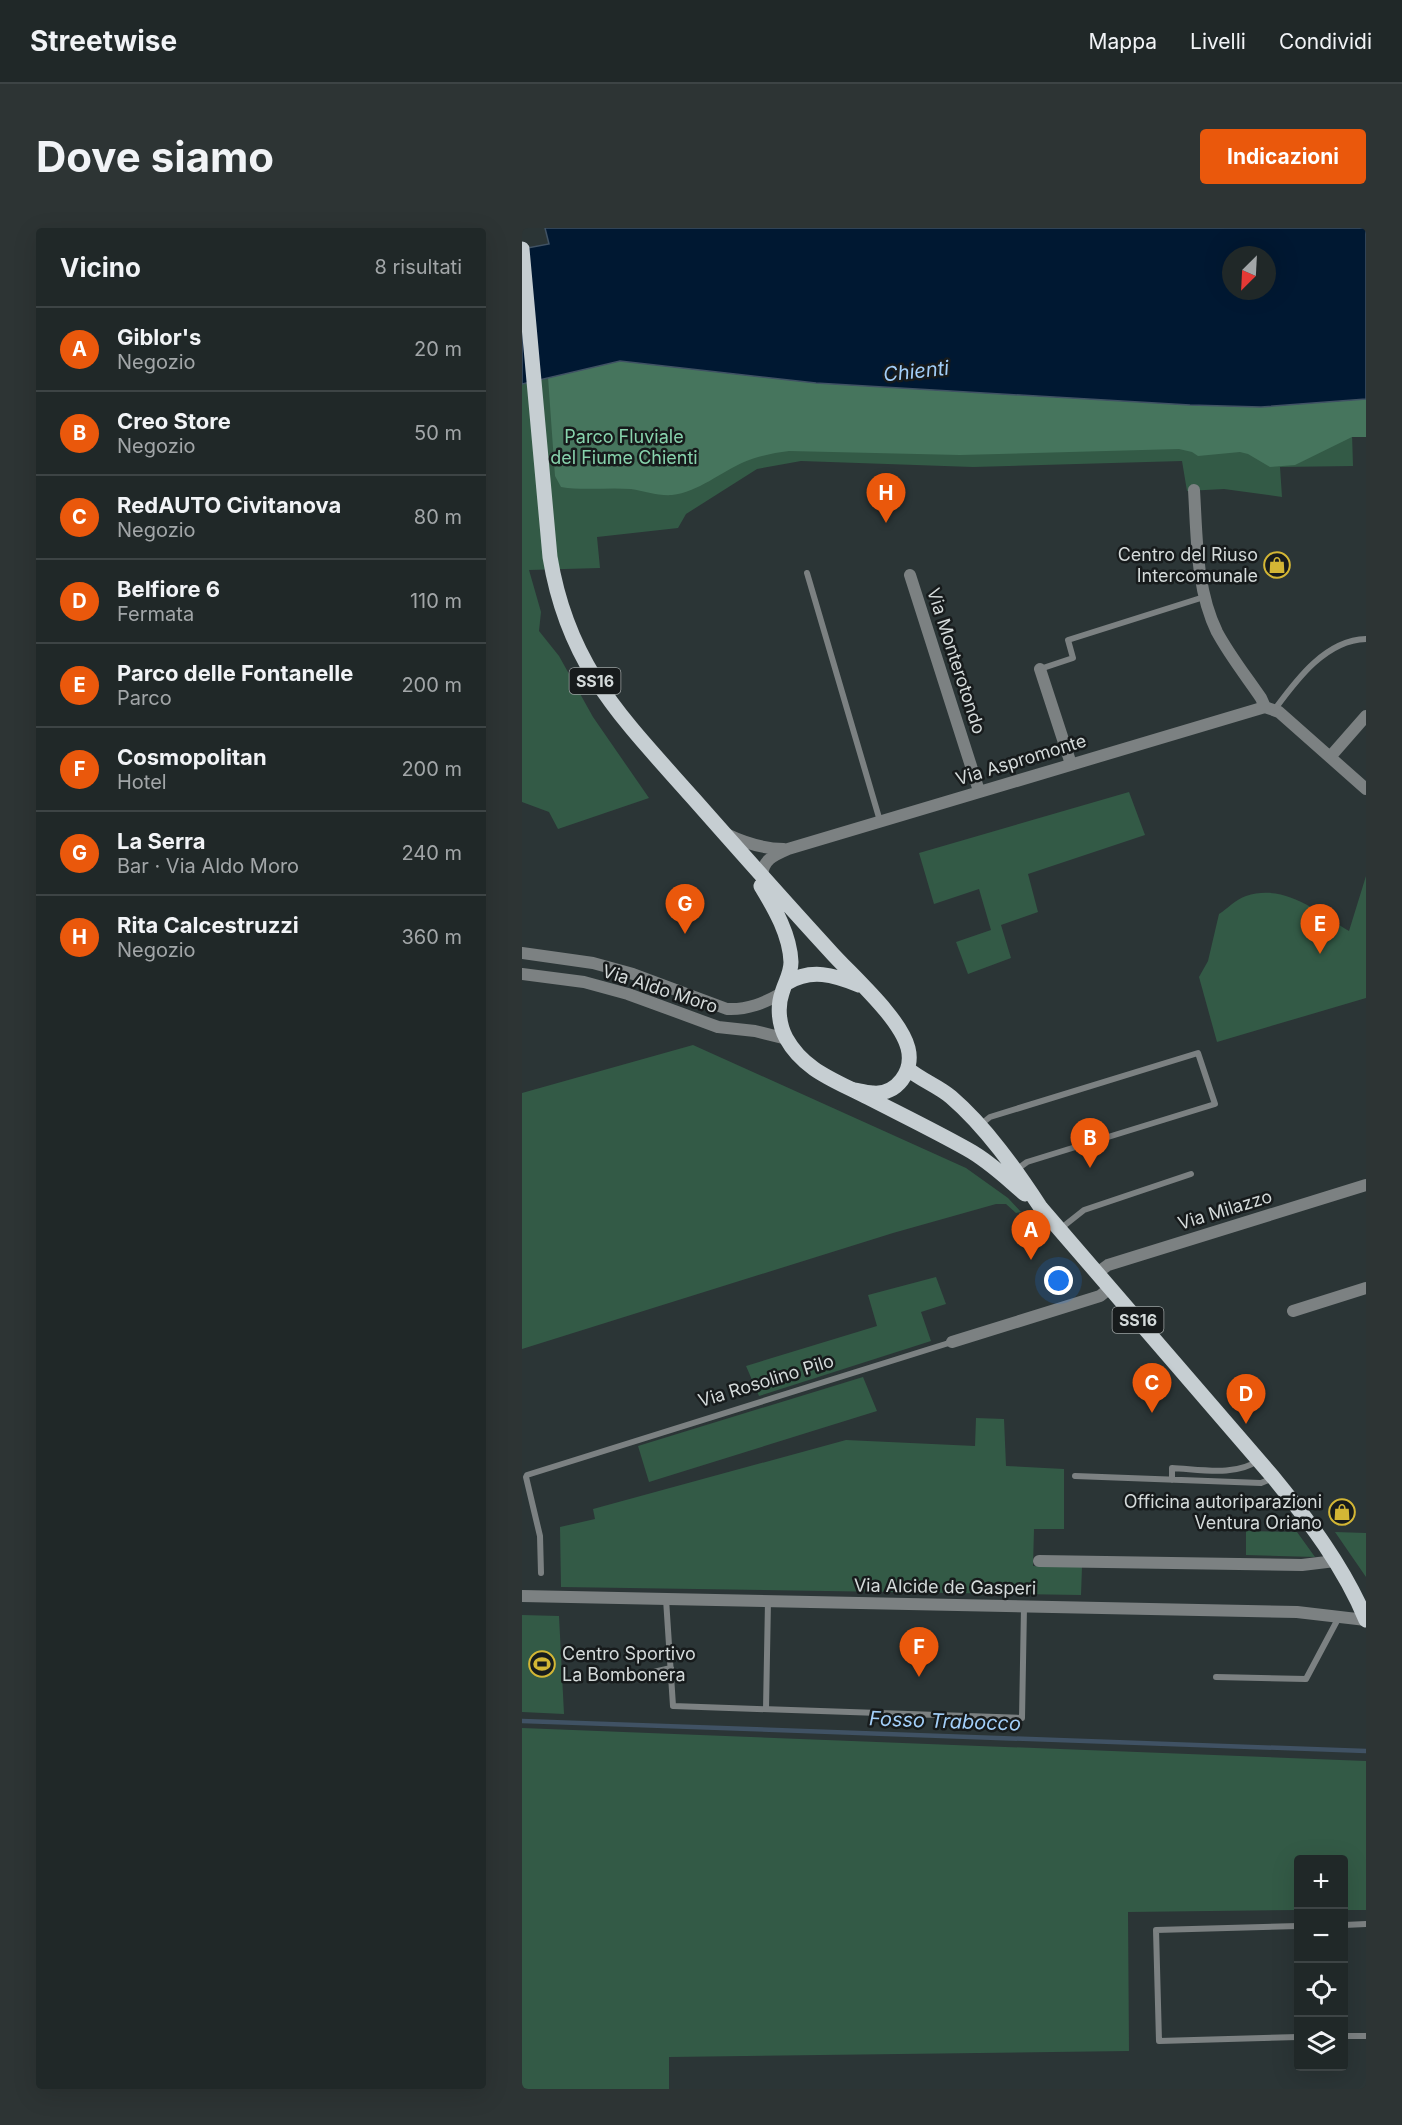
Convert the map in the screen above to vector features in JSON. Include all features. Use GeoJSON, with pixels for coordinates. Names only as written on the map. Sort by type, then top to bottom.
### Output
{"type":"FeatureCollection","features":[{"type":"Feature","properties":{"kind":"main road","name":"SS16"},"geometry":{"type":"LineString","coordinates":[[522,249],[547,537],[553,576],[573,639],[603,693],[626,722],[762,877],[884,1008],[902,1033],[910,1058],[902,1081],[888,1091],[874,1094],[855,1090]]}},
{"type":"Feature","properties":{"kind":"main road","name":"SS16"},"geometry":{"type":"LineString","coordinates":[[693,798],[772,904],[787,939],[791,965],[779,1010],[781,1023],[793,1050],[807,1065],[825,1077],[855,1090],[983,1159],[1041,1208]]}},
{"type":"Feature","properties":{"kind":"main road","name":"SS16"},"geometry":{"type":"LineString","coordinates":[[784,988],[798,976],[812,973],[828,974],[862,986]]}},
{"type":"Feature","properties":{"kind":"main road","name":"SS16"},"geometry":{"type":"LineString","coordinates":[[908,1069],[952,1098],[979,1126],[1016,1170],[1041,1208],[1298,1507],[1361,1599],[1366,1620]]}},
{"type":"Feature","properties":{"kind":"street"},"geometry":{"type":"LineString","coordinates":[[1194,490],[1199,567],[1204,597],[1225,646],[1270,708],[1366,789]]}},
{"type":"Feature","properties":{"kind":"street","name":"Via Monterotondo"},"geometry":{"type":"LineString","coordinates":[[910,575],[979,791]]}},
{"type":"Feature","properties":{"kind":"street"},"geometry":{"type":"LineString","coordinates":[[1040,669],[1071,764]]}},
{"type":"Feature","properties":{"kind":"street","name":"Via Aspromonte"},"geometry":{"type":"LineString","coordinates":[[762,877],[762,870],[768,860],[788,849],[1071,764],[1270,708]]}},
{"type":"Feature","properties":{"kind":"street"},"geometry":{"type":"LineString","coordinates":[[1330,757],[1366,716]]}},
{"type":"Feature","properties":{"kind":"street","name":"Via Aspromonte"},"geometry":{"type":"LineString","coordinates":[[722,831],[741,841],[760,847],[788,849]]}},
{"type":"Feature","properties":{"kind":"street","name":"Via Aldo Moro"},"geometry":{"type":"LineString","coordinates":[[522,952],[593,963],[633,974],[727,1009],[743,1010],[765,1002],[784,988]]}},
{"type":"Feature","properties":{"kind":"street","name":"Via Aldo Moro"},"geometry":{"type":"LineString","coordinates":[[522,974],[595,985],[628,993],[718,1027],[755,1030],[787,1039]]}},
{"type":"Feature","properties":{"kind":"street","name":"Via Milazzo"},"geometry":{"type":"LineString","coordinates":[[1097,1273],[1108,1265],[1366,1185]]}},
{"type":"Feature","properties":{"kind":"street","name":"Via Rosolino Pilo"},"geometry":{"type":"LineString","coordinates":[[952,1342],[1100,1296],[1110,1288]]}},
{"type":"Feature","properties":{"kind":"street"},"geometry":{"type":"LineString","coordinates":[[1293,1311],[1366,1288]]}},
{"type":"Feature","properties":{"kind":"street"},"geometry":{"type":"LineString","coordinates":[[1039,1561],[1302,1565],[1335,1561]]}},
{"type":"Feature","properties":{"kind":"street","name":"Via Alcide de Gasperi"},"geometry":{"type":"LineString","coordinates":[[522,1596],[1297,1612],[1366,1620]]}},
{"type":"Feature","properties":{"kind":"lane"},"geometry":{"type":"LineString","coordinates":[[807,573],[880,821]]}},
{"type":"Feature","properties":{"kind":"lane"},"geometry":{"type":"LineString","coordinates":[[1040,669],[1073,658],[1068,640],[1204,597]]}},
{"type":"Feature","properties":{"kind":"lane"},"geometry":{"type":"LineString","coordinates":[[1270,708],[1326,652],[1344,642],[1365,638]]}},
{"type":"Feature","properties":{"kind":"lane"},"geometry":{"type":"LineString","coordinates":[[979,1126],[990,1117],[1198,1053],[1215,1104],[1028,1162],[1016,1170]]}},
{"type":"Feature","properties":{"kind":"lane"},"geometry":{"type":"LineString","coordinates":[[1059,1229],[1084,1210],[1191,1174]]}},
{"type":"Feature","properties":{"kind":"lane","name":"Via Rosolino Pilo"},"geometry":{"type":"LineString","coordinates":[[541,1574],[540,1536],[527,1475],[952,1342]]}},
{"type":"Feature","properties":{"kind":"lane"},"geometry":{"type":"LineString","coordinates":[[1172,1480],[1172,1468],[1236,1470],[1249,1468],[1258,1460]]}},
{"type":"Feature","properties":{"kind":"lane"},"geometry":{"type":"LineString","coordinates":[[1075,1476],[1262,1483],[1273,1477]]}},
{"type":"Feature","properties":{"kind":"lane"},"geometry":{"type":"LineString","coordinates":[[666,1599],[673,1706],[1022,1718],[1024,1606]]}},
{"type":"Feature","properties":{"kind":"lane"},"geometry":{"type":"LineString","coordinates":[[766,1710],[768,1601]]}},
{"type":"Feature","properties":{"kind":"lane"},"geometry":{"type":"LineString","coordinates":[[1216,1677],[1305,1679],[1340,1617]]}},
{"type":"Feature","properties":{"kind":"lane"},"geometry":{"type":"LineString","coordinates":[[649,1672],[671,1668]]}},
{"type":"Feature","properties":{"kind":"lane"},"geometry":{"type":"LineString","coordinates":[[1348,1925],[1366,1924]]}},
{"type":"Feature","properties":{"kind":"lane"},"geometry":{"type":"LineString","coordinates":[[1294,1926],[1156,1930],[1159,2041],[1294,2037]]}},
{"type":"Feature","properties":{"kind":"lane"},"geometry":{"type":"LineString","coordinates":[[1348,2036],[1366,2036]]}},
{"type":"Feature","properties":{"kind":"green space","name":"Parco Fluviale del Fiume Chienti"},"geometry":{"type":"Polygon","coordinates":[[[620,361],[816,383],[1190,405],[1261,407],[1351,401],[1353,466],[1280,467],[1282,497],[1224,489],[1187,491],[1182,461],[973,467],[801,461],[757,469],[686,514],[678,528],[597,537],[600,568],[529,570],[541,612],[539,631],[559,656],[593,717],[649,798],[558,829],[549,812],[522,802],[522,384],[620,361]]]}},
{"type":"Feature","properties":{"kind":"green space","name":"Parco Fluviale del Fiume Chienti"},"geometry":{"type":"Polygon","coordinates":[[[620,361],[816,383],[1190,405],[1261,407],[1366,399],[1366,437],[1352,437],[1295,465],[1270,467],[1240,452],[1198,456],[1179,449],[960,455],[789,451],[750,460],[700,486],[672,495],[631,489],[561,487],[555,476],[548,377],[620,361]]]}},
{"type":"Feature","properties":{"kind":"green space"},"geometry":{"type":"Polygon","coordinates":[[[1129,792],[1145,835],[1028,874],[1038,912],[1001,925],[1011,958],[968,974],[956,942],[991,930],[979,889],[934,904],[919,853],[1129,792]]]}},
{"type":"Feature","properties":{"kind":"green space"},"geometry":{"type":"Polygon","coordinates":[[[1366,876],[1366,998],[1217,1042],[1199,977],[1208,961],[1219,914],[1242,897],[1274,893],[1300,901],[1349,931],[1366,876]]]}},
{"type":"Feature","properties":{"kind":"green space"},"geometry":{"type":"Polygon","coordinates":[[[693,1045],[966,1168],[1008,1198],[1021,1212],[1016,1213],[1006,1204],[996,1204],[893,1233],[522,1349],[522,1093],[693,1045]]]}},
{"type":"Feature","properties":{"kind":"green space"},"geometry":{"type":"Polygon","coordinates":[[[936,1277],[946,1304],[921,1312],[931,1341],[759,1396],[746,1366],[877,1326],[868,1295],[936,1277]]]}},
{"type":"Feature","properties":{"kind":"green space"},"geometry":{"type":"Polygon","coordinates":[[[863,1377],[877,1411],[649,1482],[638,1446],[863,1377]]]}},
{"type":"Feature","properties":{"kind":"green space"},"geometry":{"type":"Polygon","coordinates":[[[976,1418],[1004,1419],[1006,1466],[1064,1469],[1064,1529],[1034,1529],[1033,1566],[1082,1567],[1081,1595],[561,1587],[560,1527],[595,1519],[593,1509],[846,1440],[975,1446],[976,1418]]]}},
{"type":"Feature","properties":{"kind":"green space"},"geometry":{"type":"Polygon","coordinates":[[[1246,1531],[1297,1532],[1315,1557],[1246,1555],[1246,1531]]]}},
{"type":"Feature","properties":{"kind":"green space"},"geometry":{"type":"Polygon","coordinates":[[[1335,1532],[1366,1533],[1366,1577],[1335,1532]]]}},
{"type":"Feature","properties":{"kind":"green space","name":"Centro Sportivo La Bombonera"},"geometry":{"type":"Polygon","coordinates":[[[522,1615],[559,1616],[564,1714],[522,1712],[522,1615]]]}},
{"type":"Feature","properties":{"kind":"green space"},"geometry":{"type":"Polygon","coordinates":[[[522,1728],[1366,1761],[1366,1910],[1348,1910],[1348,1855],[1294,1855],[1294,1910],[1128,1912],[1129,2051],[669,2057],[669,2089],[522,2089],[522,1728]]]}},
{"type":"Feature","properties":{"kind":"water","name":"Chienti"},"geometry":{"type":"Polygon","coordinates":[[[545,228],[1366,228],[1366,399],[1261,407],[1190,405],[816,383],[620,361],[522,384],[522,249],[549,244],[545,228]]]}},
{"type":"Feature","properties":{"kind":"waterway","name":"Fosso Trabocco"},"geometry":{"type":"LineString","coordinates":[[522,1721],[1366,1751]]}},
{"type":"Feature","properties":{"kind":"place","name":"Rita Calcestruzzi"},"geometry":{"type":"Point","coordinates":[886,523]}},
{"type":"Feature","properties":{"kind":"place","name":"Centro del Riuso Intercomunale"},"geometry":{"type":"Point","coordinates":[1277,565]}},
{"type":"Feature","properties":{"kind":"place","name":"La Serra"},"geometry":{"type":"Point","coordinates":[685,934]}},
{"type":"Feature","properties":{"kind":"place","name":"Parco delle Fontanelle"},"geometry":{"type":"Point","coordinates":[1320,954]}},
{"type":"Feature","properties":{"kind":"place","name":"Creo Store"},"geometry":{"type":"Point","coordinates":[1090,1168]}},
{"type":"Feature","properties":{"kind":"place","name":"Giblor's"},"geometry":{"type":"Point","coordinates":[1031,1260]}},
{"type":"Feature","properties":{"kind":"place","name":"RedAUTO Civitanova"},"geometry":{"type":"Point","coordinates":[1152,1413]}},
{"type":"Feature","properties":{"kind":"place","name":"Belfiore 6"},"geometry":{"type":"Point","coordinates":[1246,1424]}},
{"type":"Feature","properties":{"kind":"place","name":"Officina autoriparazioni Ventura Oriano"},"geometry":{"type":"Point","coordinates":[1342,1512]}},
{"type":"Feature","properties":{"kind":"place","name":"Centro Sportivo La Bombonera"},"geometry":{"type":"Point","coordinates":[542,1664]}},
{"type":"Feature","properties":{"kind":"place","name":"Cosmopolitan"},"geometry":{"type":"Point","coordinates":[919,1677]}}]}
